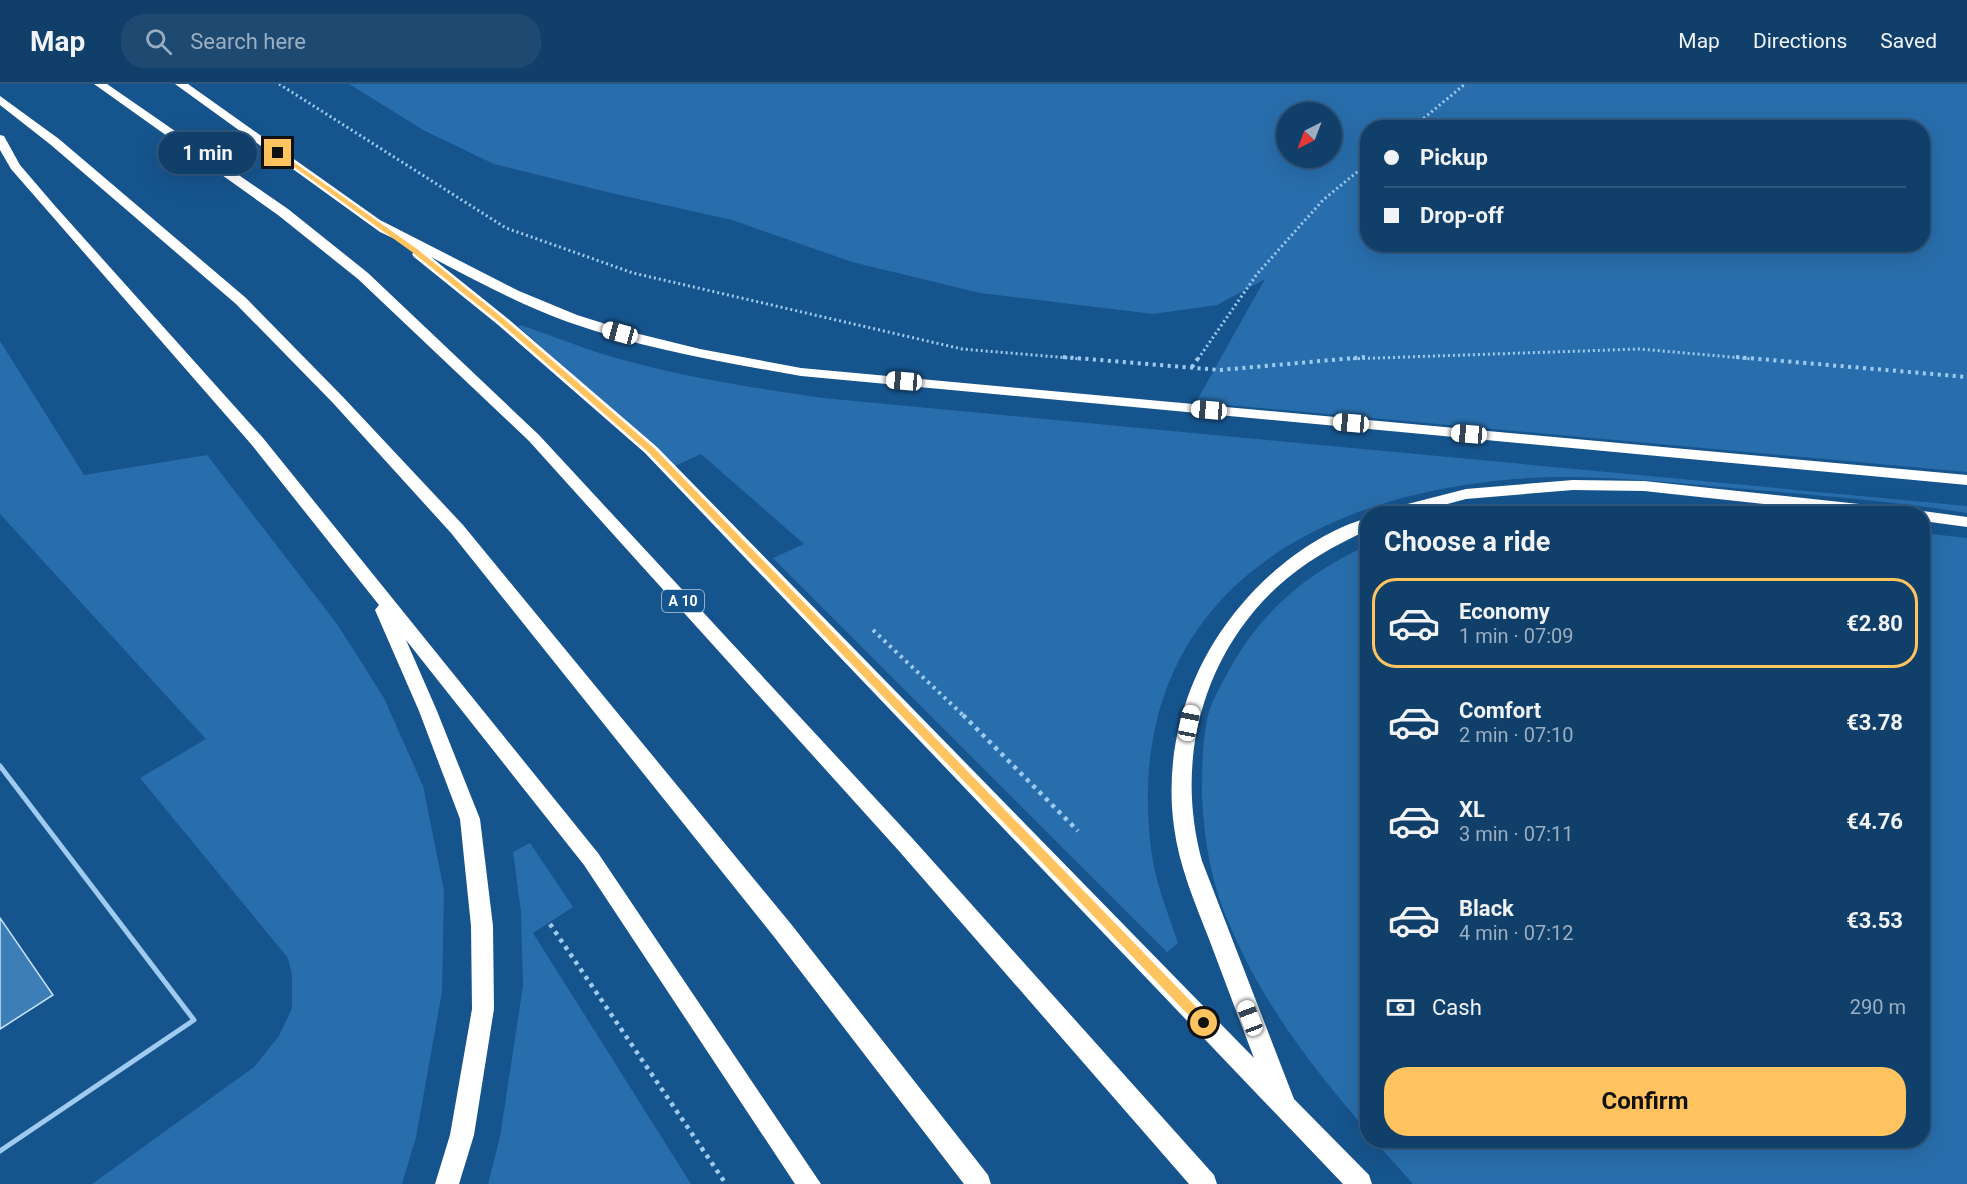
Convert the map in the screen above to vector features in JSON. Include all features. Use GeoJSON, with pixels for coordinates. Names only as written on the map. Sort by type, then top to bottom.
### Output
{"type":"FeatureCollection","features":[{"type":"Feature","properties":{"kind":"highway","name":"A 10"},"geometry":{"type":"LineString","coordinates":[[100,84],[282,212],[363,276],[534,438],[906,845],[1205,1184]]}},
{"type":"Feature","properties":{"kind":"highway"},"geometry":{"type":"LineString","coordinates":[[181,84],[375,222],[502,321],[651,450],[1360,1184]]}},
{"type":"Feature","properties":{"kind":"highway"},"geometry":{"type":"LineString","coordinates":[[0,99],[56,142],[241,301],[338,400],[457,529],[783,931],[979,1184]]}},
{"type":"Feature","properties":{"kind":"highway"},"geometry":{"type":"LineString","coordinates":[[0,139],[15,166],[52,210],[256,441],[591,859],[809,1184]]}},
{"type":"Feature","properties":{"kind":"highway"},"geometry":{"type":"LineString","coordinates":[[375,222],[522,296],[600,328],[699,354],[801,372],[1967,480]]}},
{"type":"Feature","properties":{"kind":"highway"},"geometry":{"type":"LineString","coordinates":[[1421,506],[1466,494],[1573,485],[1644,486],[1831,506]]}},
{"type":"Feature","properties":{"kind":"highway"},"geometry":{"type":"LineString","coordinates":[[1930,517],[1967,522]]}},
{"type":"Feature","properties":{"kind":"highway"},"geometry":{"type":"LineString","coordinates":[[1285,1106],[1208,908],[1184,829],[1181,764],[1193,703],[1220,645],[1259,595],[1302,558],[1360,527]]}},
{"type":"Feature","properties":{"kind":"highway"},"geometry":{"type":"LineString","coordinates":[[374,586],[428,711],[470,819],[482,926],[483,1009],[462,1135],[447,1184]]}},
{"type":"Feature","properties":{"kind":"lane"},"geometry":{"type":"LineString","coordinates":[[0,766],[194,1020],[0,1151]]}},
{"type":"Feature","properties":{"kind":"path"},"geometry":{"type":"LineString","coordinates":[[279,84],[506,228],[633,273],[962,348],[1220,369],[1367,357],[1640,349],[1967,377]]}},
{"type":"Feature","properties":{"kind":"path"},"geometry":{"type":"LineString","coordinates":[[1422,120],[1465,84]]}},
{"type":"Feature","properties":{"kind":"path"},"geometry":{"type":"LineString","coordinates":[[1192,367],[1257,274],[1323,200],[1360,170]]}},
{"type":"Feature","properties":{"kind":"path"},"geometry":{"type":"LineString","coordinates":[[870,627],[987,738],[1078,831]]}},
{"type":"Feature","properties":{"kind":"path"},"geometry":{"type":"LineString","coordinates":[[550,924],[726,1184]]}},
{"type":"Feature","properties":{"kind":"shaded area"},"geometry":{"type":"Polygon","coordinates":[[[349,84],[1967,84],[1967,472],[1196,402],[1265,279],[1217,305],[1153,314],[980,293],[852,262],[732,220],[494,164],[425,131],[349,84]]]}},
{"type":"Feature","properties":{"kind":"shaded area"},"geometry":{"type":"Polygon","coordinates":[[[518,326],[670,372],[823,398],[1967,506],[1967,513],[1930,506],[1879,501],[1679,483],[1569,477],[1514,479],[1435,490],[1379,506],[1360,506],[1360,512],[1297,541],[1241,581],[1196,631],[1165,692],[1149,765],[1151,849],[1162,897],[1178,943],[1167,952],[773,558],[804,544],[701,454],[675,466],[518,326]]]}},
{"type":"Feature","properties":{"kind":"shaded area"},"geometry":{"type":"Polygon","coordinates":[[[0,341],[84,475],[207,455],[337,624],[384,698],[423,786],[444,891],[442,992],[416,1137],[402,1184],[92,1184],[254,1067],[279,1036],[292,1008],[292,975],[288,958],[140,778],[206,739],[0,514],[0,341]]]}},
{"type":"Feature","properties":{"kind":"shaded area"},"geometry":{"type":"Polygon","coordinates":[[[1588,505],[1622,506],[1574,506],[1588,505]]]}},
{"type":"Feature","properties":{"kind":"shaded area"},"geometry":{"type":"Polygon","coordinates":[[[1930,534],[1967,538],[1967,1184],[1413,1184],[1381,1148],[1930,1148],[1930,534]]]}},
{"type":"Feature","properties":{"kind":"shaded area"},"geometry":{"type":"Polygon","coordinates":[[[1360,549],[1360,1122],[1289,1032],[1241,951],[1222,906],[1213,876],[1202,797],[1203,749],[1208,714],[1240,652],[1254,632],[1286,597],[1304,582],[1360,549]]]}},
{"type":"Feature","properties":{"kind":"shaded area"},"geometry":{"type":"Polygon","coordinates":[[[530,843],[573,907],[533,933],[691,1184],[488,1184],[500,1137],[523,986],[521,912],[513,852],[530,843]]]}},
{"type":"Feature","properties":{"kind":"building"},"geometry":{"type":"Polygon","coordinates":[[[0,918],[53,995],[0,1029],[0,918]]]}},
{"type":"Feature","properties":{"kind":"route"},"geometry":{"type":"LineString","coordinates":[[278,153],[415,251],[502,321],[651,450],[1204,1023]]}}]}
